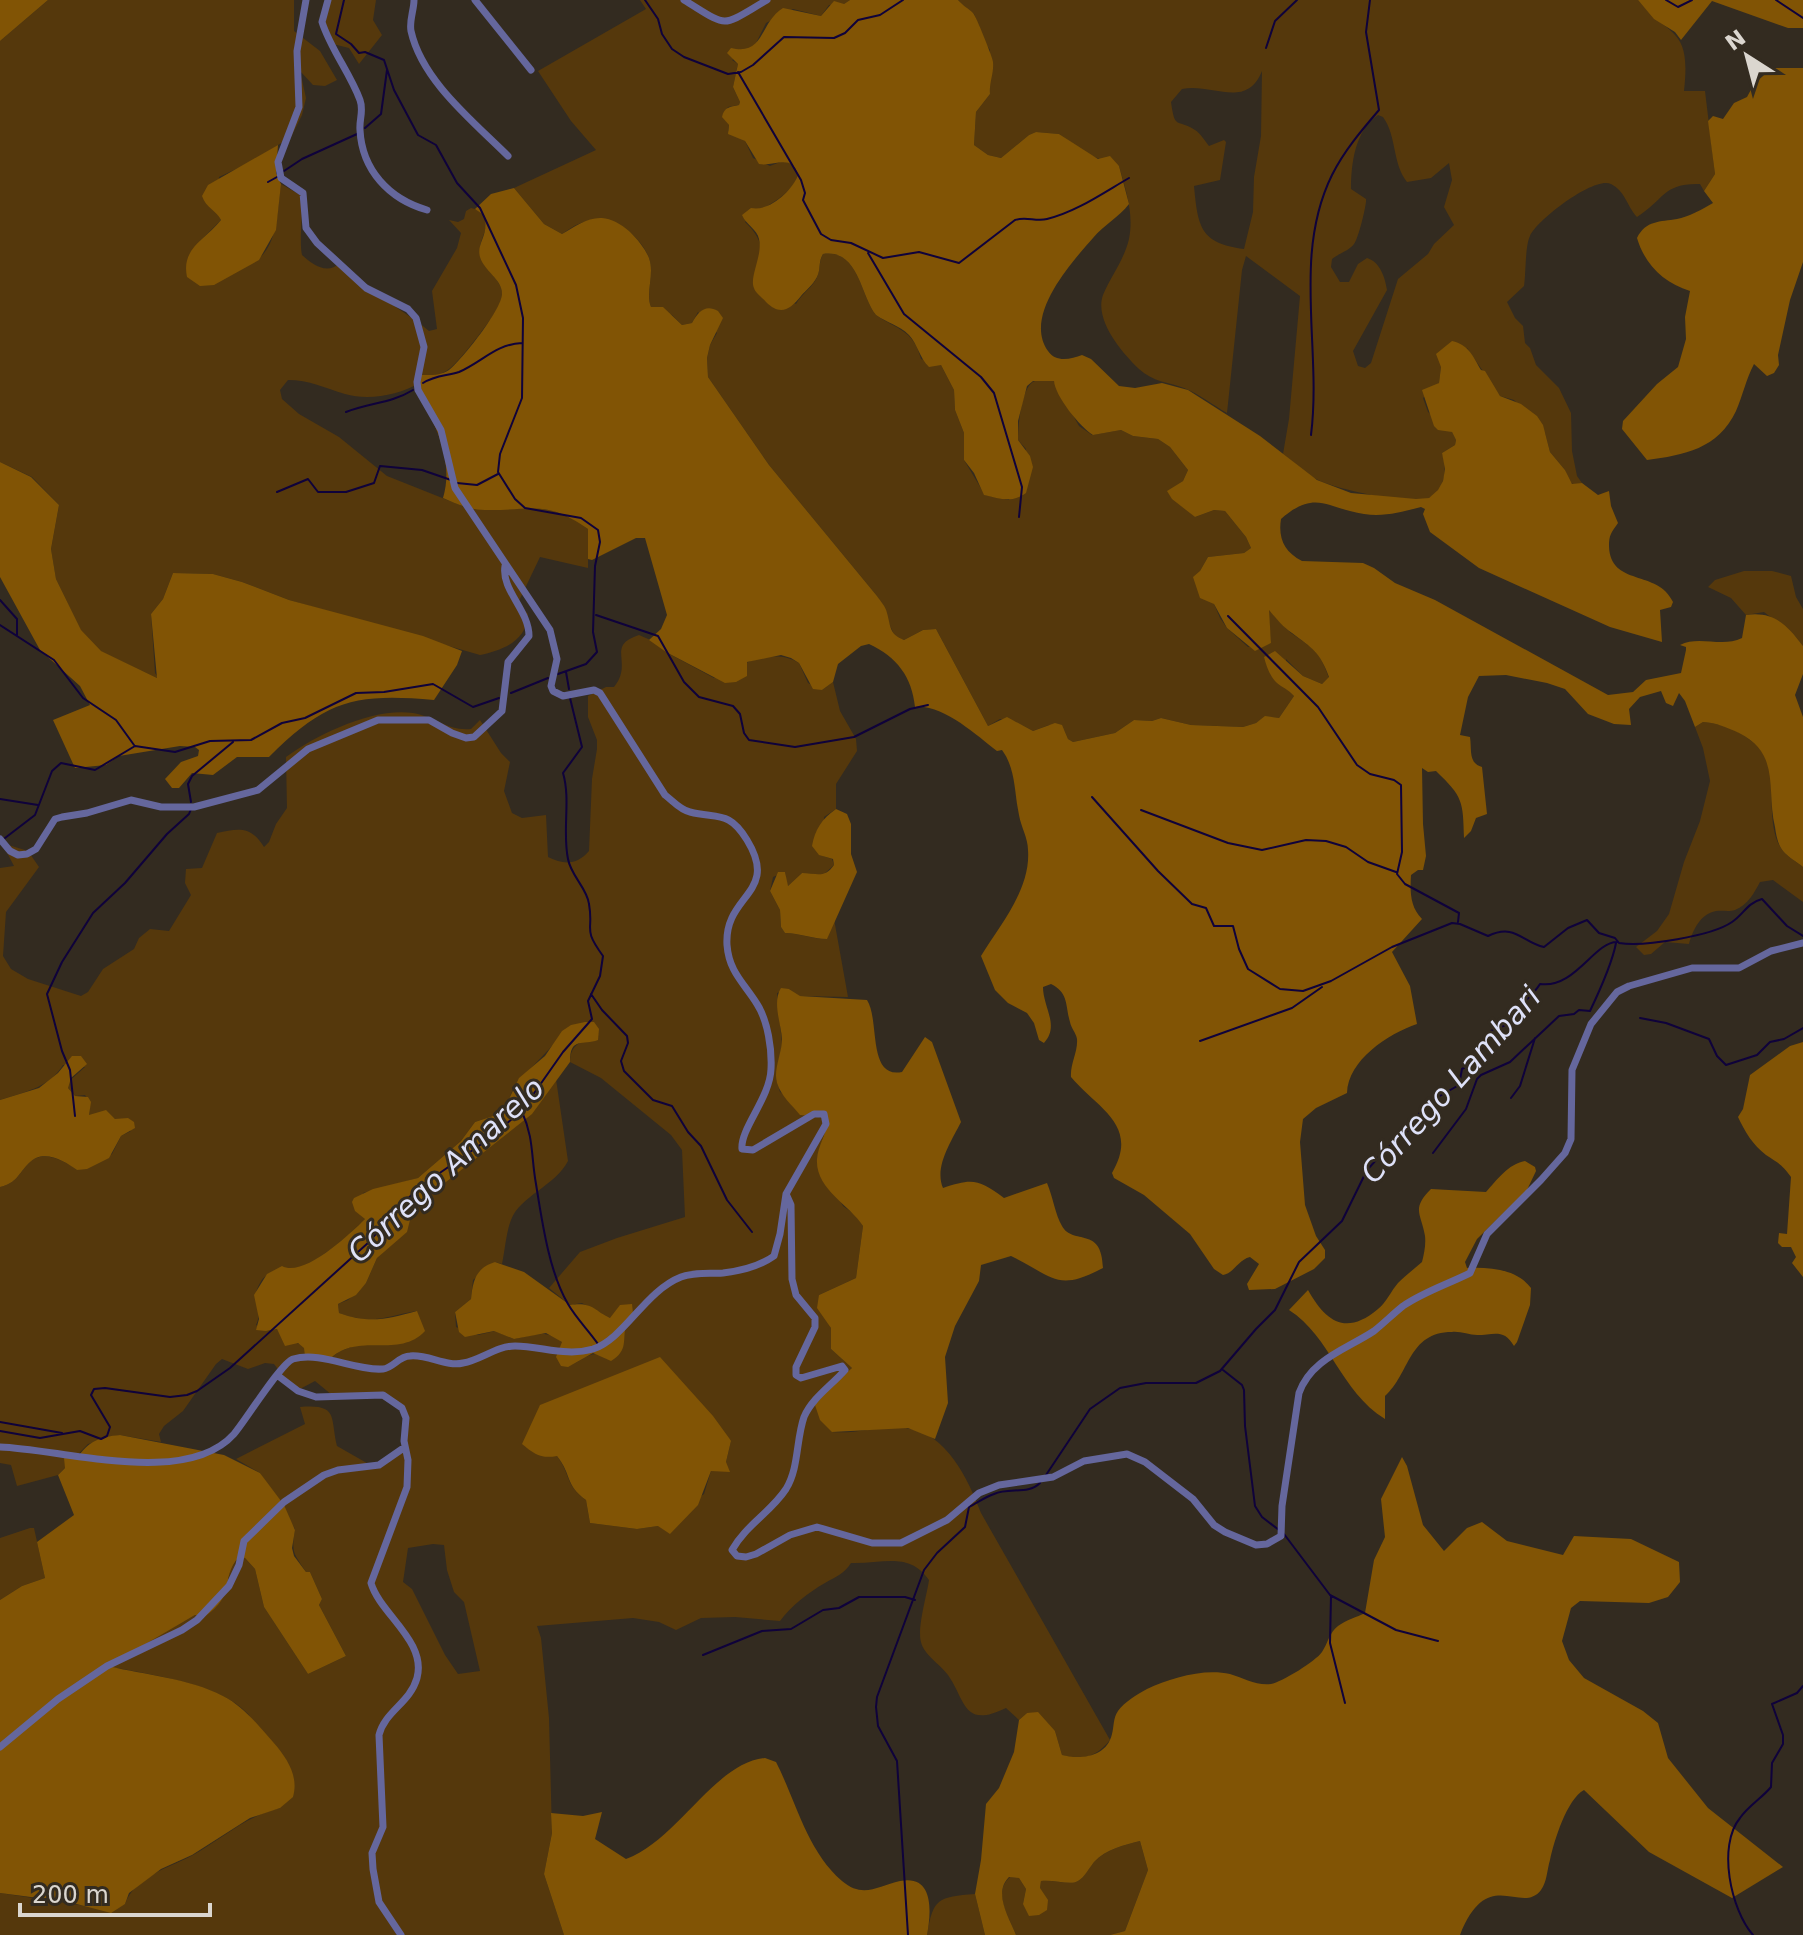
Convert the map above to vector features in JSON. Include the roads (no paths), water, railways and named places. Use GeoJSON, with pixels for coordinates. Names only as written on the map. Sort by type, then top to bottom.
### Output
{"type":"FeatureCollection","features":[{"type":"Feature","properties":{"kind":"street"},"geometry":{"type":"LineString","coordinates":[[0,1447],[105,1461],[158,1463],[205,1454],[232,1436],[285,1363],[299,1358],[383,1369],[410,1355],[462,1364],[515,1346],[576,1353],[594,1349],[612,1337],[643,1304],[672,1281],[704,1272],[741,1269],[774,1256],[786,1194],[822,1134],[826,1118],[821,1113],[814,1114],[753,1150],[744,1150],[741,1146],[766,1094],[771,1067],[769,1043],[760,1009],[739,981],[727,946],[728,928],[733,915],[758,879],[759,871],[752,849],[738,827],[726,818],[689,812],[679,808],[665,795],[600,693],[594,690],[563,696],[553,691],[551,686],[557,654],[551,643],[550,630],[455,488],[441,430],[418,390],[424,347],[416,318],[408,309],[366,288],[317,243],[306,228],[303,193],[284,181],[278,173],[278,162],[299,107],[297,51],[306,0]]}},
{"type":"Feature","properties":{"kind":"street"},"geometry":{"type":"LineString","coordinates":[[328,0],[322,22],[362,107],[360,136],[373,173],[382,186],[427,210]]}},
{"type":"Feature","properties":{"kind":"street"},"geometry":{"type":"LineString","coordinates":[[414,0],[410,29],[423,59],[461,111],[508,156]]}},
{"type":"Feature","properties":{"kind":"street"},"geometry":{"type":"LineString","coordinates":[[475,0],[531,70]]}},
{"type":"Feature","properties":{"kind":"street"},"geometry":{"type":"LineString","coordinates":[[684,0],[708,17],[725,22],[767,0]]}},
{"type":"Feature","properties":{"kind":"street"},"geometry":{"type":"LineString","coordinates":[[0,839],[10,851],[18,855],[27,854],[36,849],[55,819],[62,817],[131,800],[161,807],[194,807],[258,790],[308,749],[378,720],[429,720],[452,733],[466,738],[474,737],[502,711],[508,662],[529,636],[524,614],[503,578],[505,566]]}},
{"type":"Feature","properties":{"kind":"street"},"geometry":{"type":"LineString","coordinates":[[786,1194],[791,1205],[792,1279],[796,1295],[815,1318],[815,1327],[796,1367],[796,1375],[801,1378],[842,1366],[845,1370],[811,1405],[805,1416],[793,1475],[776,1502],[738,1539],[732,1550],[737,1556],[756,1554],[790,1535],[817,1527],[872,1543],[901,1543],[940,1525],[979,1493],[999,1485],[1053,1477],[1084,1461],[1127,1454],[1145,1462],[1193,1499],[1214,1525],[1246,1542],[1267,1544],[1281,1536],[1283,1531],[1282,1506],[1303,1381],[1313,1369],[1375,1330],[1404,1306],[1470,1273],[1487,1234],[1565,1153],[1571,1139],[1572,1070],[1591,1024],[1609,1000],[1629,986],[1655,978],[1692,968],[1739,968],[1771,951],[1803,943]]}},
{"type":"Feature","properties":{"kind":"street"},"geometry":{"type":"LineString","coordinates":[[277,1375],[298,1391],[316,1397],[383,1395],[402,1408],[406,1418],[407,1487],[371,1583],[374,1595],[399,1624],[416,1658],[417,1677],[404,1701],[382,1721],[379,1735],[383,1827],[372,1853],[379,1902],[401,1935]]}},
{"type":"Feature","properties":{"kind":"street"},"geometry":{"type":"LineString","coordinates":[[0,1747],[66,1693],[107,1666],[197,1620],[229,1586],[239,1565],[244,1541],[304,1488],[331,1472],[379,1465],[405,1447]]}},
{"type":"Feature","properties":{"kind":"waterway","name":"Córrego Amarelo"},"geometry":{"type":"LineString","coordinates":[[344,0],[336,34],[359,53],[365,52],[384,60],[394,90],[418,135],[436,145],[457,183],[480,208],[516,285],[523,318],[522,398],[500,454],[498,472],[515,499],[525,508],[581,518],[598,530],[600,542],[595,566],[593,632],[597,652],[586,664],[558,674]]}},
{"type":"Feature","properties":{"kind":"waterway"},"geometry":{"type":"LineString","coordinates":[[645,0],[672,49],[684,57],[728,74],[741,72],[753,65],[784,37],[834,38],[845,33],[858,20],[880,15],[903,0]]}},
{"type":"Feature","properties":{"kind":"waterway"},"geometry":{"type":"LineString","coordinates":[[1266,48],[1275,21],[1297,0]]}},
{"type":"Feature","properties":{"kind":"waterway"},"geometry":{"type":"LineString","coordinates":[[1311,435],[1313,238],[1320,206],[1332,175],[1347,149],[1379,110],[1366,32],[1370,0]]}},
{"type":"Feature","properties":{"kind":"waterway"},"geometry":{"type":"LineString","coordinates":[[1666,0],[1678,7],[1692,0]]}},
{"type":"Feature","properties":{"kind":"waterway"},"geometry":{"type":"LineString","coordinates":[[1776,0],[1803,18]]}},
{"type":"Feature","properties":{"kind":"waterway"},"geometry":{"type":"LineString","coordinates":[[365,128],[381,114],[387,70]]}},
{"type":"Feature","properties":{"kind":"waterway"},"geometry":{"type":"LineString","coordinates":[[738,72],[801,180],[805,193],[803,200],[821,234],[831,240],[851,243],[883,258],[919,252],[959,263],[1015,220],[1043,220],[1058,216],[1129,178]]}},
{"type":"Feature","properties":{"kind":"waterway"},"geometry":{"type":"LineString","coordinates":[[284,171],[302,159],[357,134]]}},
{"type":"Feature","properties":{"kind":"waterway"},"geometry":{"type":"LineString","coordinates":[[268,182],[277,177]]}},
{"type":"Feature","properties":{"kind":"waterway"},"geometry":{"type":"LineString","coordinates":[[868,253],[904,314],[981,377],[994,393],[1022,487],[1019,517]]}},
{"type":"Feature","properties":{"kind":"waterway"},"geometry":{"type":"LineString","coordinates":[[423,383],[459,372],[497,350],[522,343]]}},
{"type":"Feature","properties":{"kind":"waterway"},"geometry":{"type":"LineString","coordinates":[[346,412],[397,398],[413,390]]}},
{"type":"Feature","properties":{"kind":"waterway"},"geometry":{"type":"LineString","coordinates":[[277,492],[308,479],[318,492],[346,492],[374,483],[380,466],[422,470],[451,480]]}},
{"type":"Feature","properties":{"kind":"waterway"},"geometry":{"type":"LineString","coordinates":[[457,483],[477,485],[498,474]]}},
{"type":"Feature","properties":{"kind":"waterway"},"geometry":{"type":"LineString","coordinates":[[0,600],[17,619],[17,635]]}},
{"type":"Feature","properties":{"kind":"waterway"},"geometry":{"type":"LineString","coordinates":[[596,615],[658,636],[684,682],[699,697],[733,706],[740,714],[744,733],[749,740],[795,747],[854,737],[910,709],[928,705]]}},
{"type":"Feature","properties":{"kind":"waterway"},"geometry":{"type":"LineString","coordinates":[[1228,616],[1318,707],[1357,765],[1370,774],[1401,785],[1402,852],[1397,874],[1405,884],[1459,913],[1458,922]]}},
{"type":"Feature","properties":{"kind":"waterway"},"geometry":{"type":"LineString","coordinates":[[0,625],[54,660],[83,698],[116,720],[134,745]]}},
{"type":"Feature","properties":{"kind":"waterway","name":"Córrego Amarelo"},"geometry":{"type":"LineString","coordinates":[[566,672],[569,689]]}},
{"type":"Feature","properties":{"kind":"waterway"},"geometry":{"type":"LineString","coordinates":[[511,693],[548,678]]}},
{"type":"Feature","properties":{"kind":"waterway"},"geometry":{"type":"LineString","coordinates":[[5,838],[35,815],[52,771],[61,763],[95,770],[135,746],[175,752],[210,741],[251,740],[282,723],[305,718],[356,693],[433,684],[473,707],[499,698]]}},
{"type":"Feature","properties":{"kind":"waterway","name":"Córrego Amarelo"},"geometry":{"type":"LineString","coordinates":[[0,1431],[40,1438],[80,1431],[101,1439],[107,1436],[110,1427],[91,1395],[94,1389],[170,1397],[197,1391],[230,1368],[369,1242],[421,1186],[493,1136],[523,1109],[563,1052],[592,1019],[588,1001],[600,976],[603,956],[591,934],[588,898],[570,865],[566,848],[563,773],[582,747],[570,698]]}},
{"type":"Feature","properties":{"kind":"waterway"},"geometry":{"type":"LineString","coordinates":[[191,802],[188,784],[192,776],[233,742]]}},
{"type":"Feature","properties":{"kind":"waterway"},"geometry":{"type":"LineString","coordinates":[[1092,797],[1158,871],[1192,904],[1206,908],[1214,926],[1233,926],[1248,969],[1280,989],[1303,991],[1331,981],[1392,947],[1452,923],[1488,936],[1512,932],[1544,947],[1568,928],[1587,920],[1599,933],[1615,938],[1619,943],[1644,943],[1709,932],[1736,919],[1762,899],[1787,926],[1803,936]]}},
{"type":"Feature","properties":{"kind":"waterway"},"geometry":{"type":"LineString","coordinates":[[0,799],[38,805]]}},
{"type":"Feature","properties":{"kind":"waterway"},"geometry":{"type":"LineString","coordinates":[[75,1116],[70,1070],[47,994],[62,962],[93,913],[125,883],[191,809]]}},
{"type":"Feature","properties":{"kind":"waterway"},"geometry":{"type":"LineString","coordinates":[[1141,810],[1228,843],[1262,850],[1306,840],[1326,841],[1346,847],[1368,862],[1396,872]]}},
{"type":"Feature","properties":{"kind":"waterway","name":"Córrego Lambari"},"geometry":{"type":"LineString","coordinates":[[1046,1475],[1090,1409],[1120,1388],[1146,1383],[1196,1383],[1220,1371],[1275,1310],[1299,1262],[1342,1221],[1367,1170],[1412,1127],[1424,1105],[1459,1085],[1462,1069],[1478,1056],[1491,1031],[1508,1024],[1540,984],[1564,980],[1600,949],[1617,942]]}},
{"type":"Feature","properties":{"kind":"waterway"},"geometry":{"type":"LineString","coordinates":[[1433,1153],[1466,1109],[1481,1075],[1510,1062],[1559,1016],[1579,1010],[1590,1011],[1616,943]]}},
{"type":"Feature","properties":{"kind":"waterway"},"geometry":{"type":"LineString","coordinates":[[1200,1041],[1292,1008],[1322,987]]}},
{"type":"Feature","properties":{"kind":"waterway"},"geometry":{"type":"LineString","coordinates":[[591,994],[627,1036],[628,1043],[621,1061],[624,1071],[653,1100],[672,1106],[701,1146],[727,1200],[752,1232]]}},
{"type":"Feature","properties":{"kind":"waterway"},"geometry":{"type":"LineString","coordinates":[[1640,1018],[1666,1023],[1709,1039],[1717,1056],[1726,1065],[1757,1055],[1770,1042],[1784,1039],[1803,1028]]}},
{"type":"Feature","properties":{"kind":"waterway"},"geometry":{"type":"LineString","coordinates":[[1511,1098],[1520,1086],[1535,1038]]}},
{"type":"Feature","properties":{"kind":"waterway"},"geometry":{"type":"LineString","coordinates":[[522,1112],[530,1139],[551,1262],[571,1309],[598,1344]]}},
{"type":"Feature","properties":{"kind":"waterway"},"geometry":{"type":"LineString","coordinates":[[1223,1370],[1244,1390],[1245,1426],[1255,1506],[1262,1517],[1279,1530]]}},
{"type":"Feature","properties":{"kind":"waterway"},"geometry":{"type":"LineString","coordinates":[[0,1422],[62,1433]]}},
{"type":"Feature","properties":{"kind":"waterway","name":"Córrego Lambari"},"geometry":{"type":"LineString","coordinates":[[908,1935],[897,1761],[878,1726],[877,1697],[924,1570],[965,1527],[969,1507],[1000,1492],[1030,1489],[1040,1483]]}},
{"type":"Feature","properties":{"kind":"waterway"},"geometry":{"type":"LineString","coordinates":[[1284,1534],[1330,1595],[1396,1630],[1438,1641]]}},
{"type":"Feature","properties":{"kind":"waterway"},"geometry":{"type":"LineString","coordinates":[[1331,1596],[1330,1643],[1345,1703]]}},
{"type":"Feature","properties":{"kind":"waterway"},"geometry":{"type":"LineString","coordinates":[[703,1655],[762,1631],[791,1629],[823,1610],[839,1608],[859,1597],[905,1597],[915,1600]]}},
{"type":"Feature","properties":{"kind":"waterway"},"geometry":{"type":"LineString","coordinates":[[1753,1935],[1738,1910],[1733,1894],[1729,1845],[1740,1818],[1771,1787],[1772,1763],[1783,1744],[1772,1704],[1797,1693],[1803,1686]]}}]}
